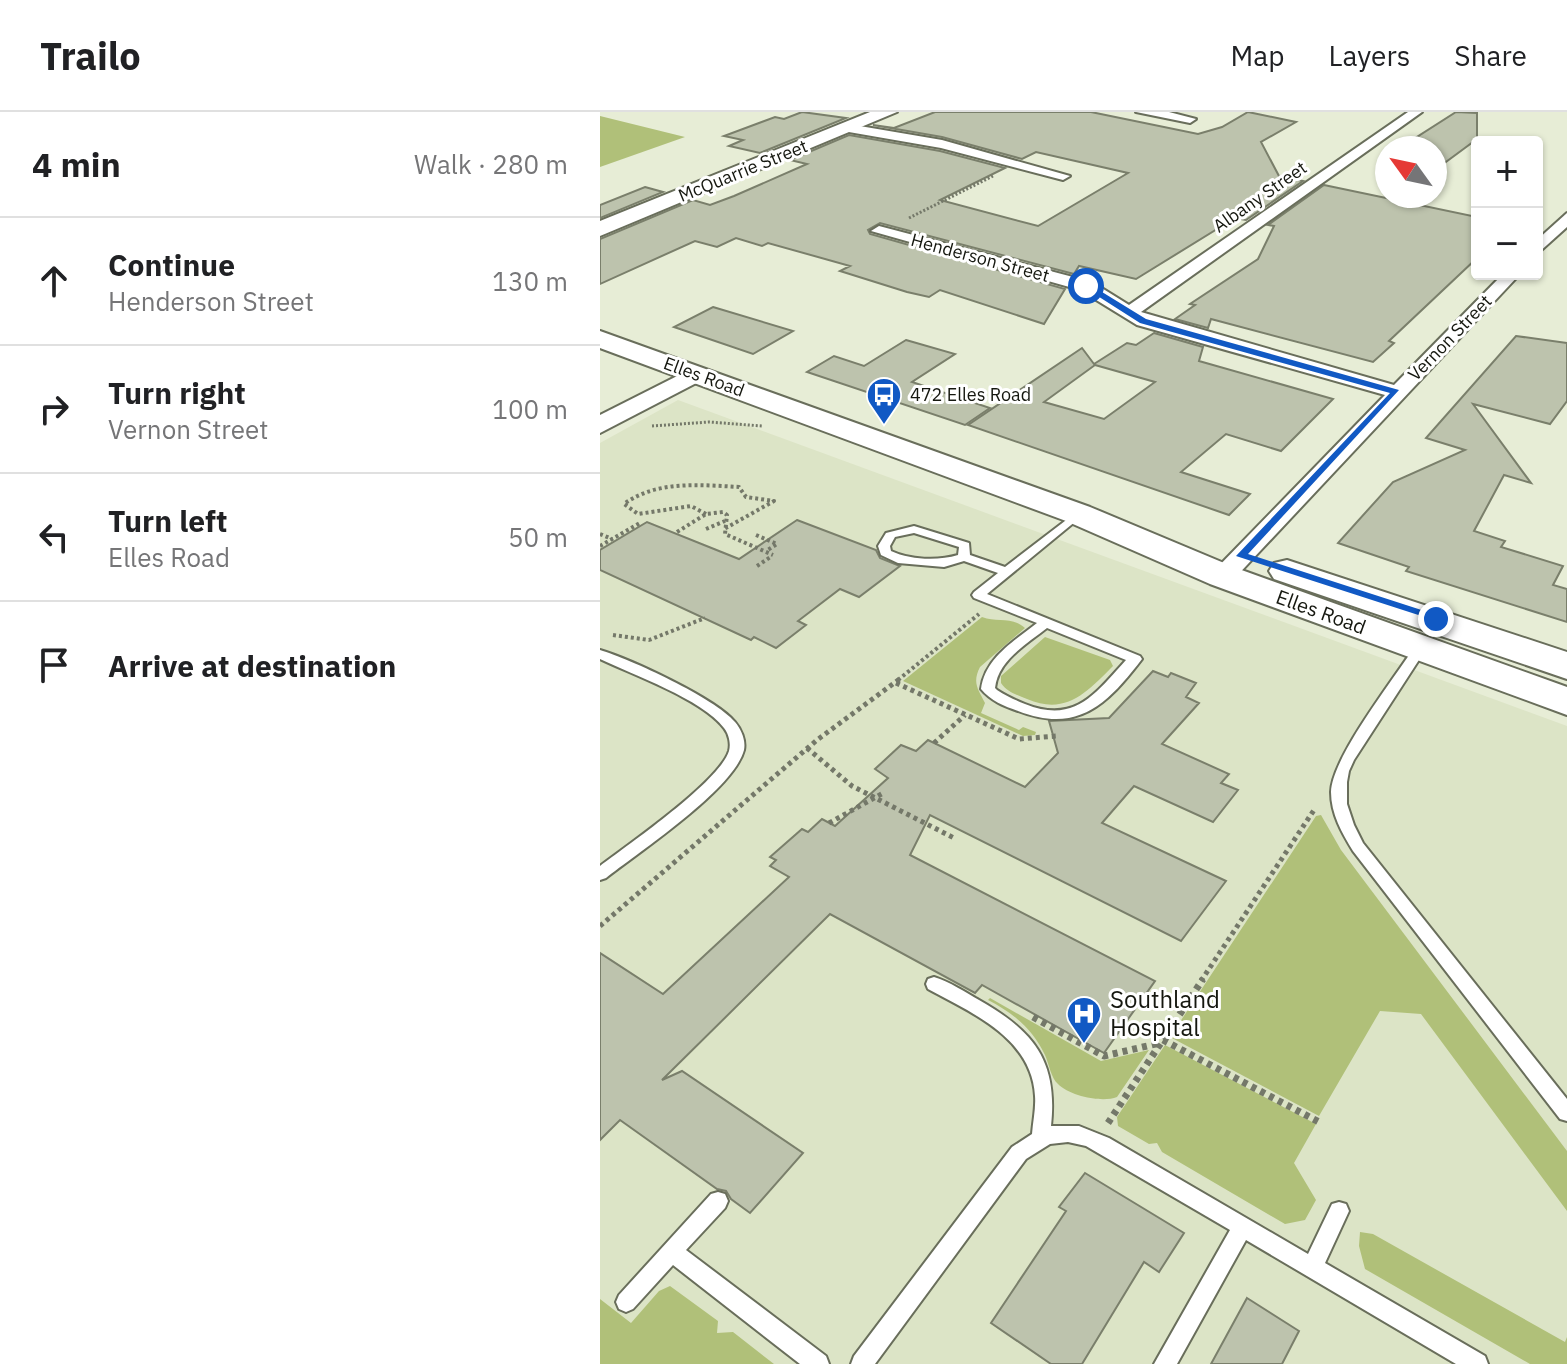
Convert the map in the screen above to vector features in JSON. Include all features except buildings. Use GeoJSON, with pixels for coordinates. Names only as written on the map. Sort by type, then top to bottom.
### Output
{"type":"FeatureCollection","features":[{"type":"Feature","properties":{"kind":"main road","name":"McQuarrie Street"},"geometry":{"type":"LineString","coordinates":[[600,229],[887,112]]}},
{"type":"Feature","properties":{"kind":"main road","name":"Elles Road"},"geometry":{"type":"LineString","coordinates":[[600,339],[1078,514],[1428,634],[1567,666]]}},
{"type":"Feature","properties":{"kind":"main road","name":"Elles Road"},"geometry":{"type":"LineString","coordinates":[[1428,634],[1567,702]]}},
{"type":"Feature","properties":{"kind":"street"},"geometry":{"type":"LineString","coordinates":[[1142,112],[1190,119]]}},
{"type":"Feature","properties":{"kind":"street","name":"Albany Street"},"geometry":{"type":"LineString","coordinates":[[1127,314],[1416,112]]}},
{"type":"Feature","properties":{"kind":"street"},"geometry":{"type":"LineString","coordinates":[[848,128],[942,144],[1063,176]]}},
{"type":"Feature","properties":{"kind":"street"},"geometry":{"type":"LineString","coordinates":[[1543,243],[1567,218]]}},
{"type":"Feature","properties":{"kind":"street","name":"Henderson Street"},"geometry":{"type":"LineString","coordinates":[[879,231],[1086,286],[1106,295],[1127,314],[1396,392]]}},
{"type":"Feature","properties":{"kind":"street","name":"Vernon Street"},"geometry":{"type":"LineString","coordinates":[[1232,566],[1506,280]]}},
{"type":"Feature","properties":{"kind":"street"},"geometry":{"type":"LineString","coordinates":[[600,425],[695,374]]}},
{"type":"Feature","properties":{"kind":"lane"},"geometry":{"type":"LineString","coordinates":[[1045,623],[993,669],[987,679],[988,689],[998,698],[1046,718],[1076,714],[1089,707],[1135,659],[978,595],[1078,514]]}},
{"type":"Feature","properties":{"kind":"lane"},"geometry":{"type":"LineString","coordinates":[[964,557],[965,545],[914,529],[890,535],[884,546],[885,553],[898,559],[944,563],[964,557],[1006,572]]}},
{"type":"Feature","properties":{"kind":"lane"},"geometry":{"type":"LineString","coordinates":[[1428,634],[1347,759],[1338,778],[1336,800],[1358,847],[1567,1113]]}},
{"type":"Feature","properties":{"kind":"lane"},"geometry":{"type":"LineString","coordinates":[[600,654],[712,710],[729,723],[736,735],[737,750],[728,767],[707,787],[600,874]]}},
{"type":"Feature","properties":{"kind":"lane"},"geometry":{"type":"LineString","coordinates":[[934,984],[1008,1023],[1031,1054],[1044,1090],[1041,1135]]}},
{"type":"Feature","properties":{"kind":"lane"},"geometry":{"type":"LineString","coordinates":[[862,1364],[1019,1153],[1041,1135],[1074,1133],[1096,1141],[1243,1226],[1448,1357],[1477,1364]]}},
{"type":"Feature","properties":{"kind":"lane"},"geometry":{"type":"LineString","coordinates":[[626,1302],[718,1201]]}},
{"type":"Feature","properties":{"kind":"lane"},"geometry":{"type":"LineString","coordinates":[[1312,1268],[1339,1211]]}},
{"type":"Feature","properties":{"kind":"lane"},"geometry":{"type":"LineString","coordinates":[[1165,1364],[1243,1226]]}},
{"type":"Feature","properties":{"kind":"lane"},"geometry":{"type":"LineString","coordinates":[[672,1252],[818,1364]]}},
{"type":"Feature","properties":{"kind":"path"},"geometry":{"type":"LineString","coordinates":[[899,223],[998,174]]}},
{"type":"Feature","properties":{"kind":"path"},"geometry":{"type":"LineString","coordinates":[[644,427],[709,422],[760,426]]}},
{"type":"Feature","properties":{"kind":"path"},"geometry":{"type":"LineString","coordinates":[[706,514],[691,506],[638,514],[624,504],[641,491],[695,484],[739,487],[748,498],[774,501],[724,529]]}},
{"type":"Feature","properties":{"kind":"path"},"geometry":{"type":"LineString","coordinates":[[677,532],[706,514],[723,512],[727,536],[773,555],[757,566]]}},
{"type":"Feature","properties":{"kind":"path"},"geometry":{"type":"LineString","coordinates":[[706,529],[726,520]]}},
{"type":"Feature","properties":{"kind":"path"},"geometry":{"type":"LineString","coordinates":[[600,546],[640,523]]}},
{"type":"Feature","properties":{"kind":"path"},"geometry":{"type":"LineString","coordinates":[[600,534],[612,539]]}},
{"type":"Feature","properties":{"kind":"path"},"geometry":{"type":"LineString","coordinates":[[756,535],[777,544],[765,552]]}},
{"type":"Feature","properties":{"kind":"path"},"geometry":{"type":"LineString","coordinates":[[600,926],[807,748],[975,617],[987,615]]}},
{"type":"Feature","properties":{"kind":"path"},"geometry":{"type":"LineString","coordinates":[[613,635],[632,642],[653,640],[705,618]]}},
{"type":"Feature","properties":{"kind":"path"},"geometry":{"type":"LineString","coordinates":[[934,743],[965,715]]}},
{"type":"Feature","properties":{"kind":"path"},"geometry":{"type":"LineString","coordinates":[[807,748],[845,781],[956,839]]}},
{"type":"Feature","properties":{"kind":"path"},"geometry":{"type":"LineString","coordinates":[[829,823],[885,792]]}},
{"type":"Feature","properties":{"kind":"path"},"geometry":{"type":"LineString","coordinates":[[1096,1141],[1314,810]]}},
{"type":"Feature","properties":{"kind":"path"},"geometry":{"type":"LineString","coordinates":[[1021,1010],[1104,1056],[1162,1041],[1319,1122]]}},
{"type":"Feature","properties":{"kind":"shaded area","name":"Southland Hospital"},"geometry":{"type":"Polygon","coordinates":[[[678,400],[1567,726],[1567,1364],[600,1364],[600,443],[678,400]]]}},
{"type":"Feature","properties":{"kind":"green space"},"geometry":{"type":"Polygon","coordinates":[[[600,116],[685,137],[600,167],[600,116]]]}},
{"type":"Feature","properties":{"kind":"green space"},"geometry":{"type":"Polygon","coordinates":[[[982,617],[1015,622],[1025,628],[980,667],[976,682],[985,703],[981,713],[1019,730],[1023,727],[1036,732],[1035,735],[1023,736],[903,681],[982,617]]]}},
{"type":"Feature","properties":{"kind":"green space"},"geometry":{"type":"Polygon","coordinates":[[[1045,637],[1110,660],[1113,666],[1085,692],[1064,703],[1041,704],[1009,691],[1001,683],[1001,676],[1045,637]]]}},
{"type":"Feature","properties":{"kind":"green space"},"geometry":{"type":"Polygon","coordinates":[[[1321,815],[1341,850],[1567,1151],[1567,1211],[1421,1014],[1380,1011],[1319,1116],[1170,1037],[1316,816],[1321,815]]]}},
{"type":"Feature","properties":{"kind":"green space"},"geometry":{"type":"Polygon","coordinates":[[[990,998],[1101,1061],[1149,1050],[1117,1097],[1095,1099],[1078,1095],[1056,1081],[1035,1037],[1014,1016],[988,1000],[990,998]]]}},
{"type":"Feature","properties":{"kind":"green space"},"geometry":{"type":"Polygon","coordinates":[[[1165,1045],[1316,1124],[1294,1163],[1316,1200],[1305,1220],[1285,1224],[1162,1152],[1157,1143],[1149,1144],[1118,1126],[1117,1117],[1165,1045]]]}},
{"type":"Feature","properties":{"kind":"green space"},"geometry":{"type":"Polygon","coordinates":[[[1360,1232],[1373,1234],[1565,1342],[1567,1337],[1567,1364],[1530,1364],[1365,1269],[1359,1246],[1360,1232]]]}},
{"type":"Feature","properties":{"kind":"green space"},"geometry":{"type":"Polygon","coordinates":[[[670,1286],[718,1321],[717,1333],[733,1332],[774,1364],[600,1364],[600,1299],[631,1323],[659,1291],[670,1286]]]}},
{"type":"Feature","properties":{"kind":"place","name":"472 Elles Road"},"geometry":{"type":"Point","coordinates":[884,426]}},
{"type":"Feature","properties":{"kind":"place","name":"Southland Hospital"},"geometry":{"type":"Point","coordinates":[1084,1045]}},
{"type":"Feature","properties":{"kind":"route"},"geometry":{"type":"LineString","coordinates":[[1086,286],[1106,295],[1133,318],[1396,392],[1241,556],[1436,619]]}}]}
